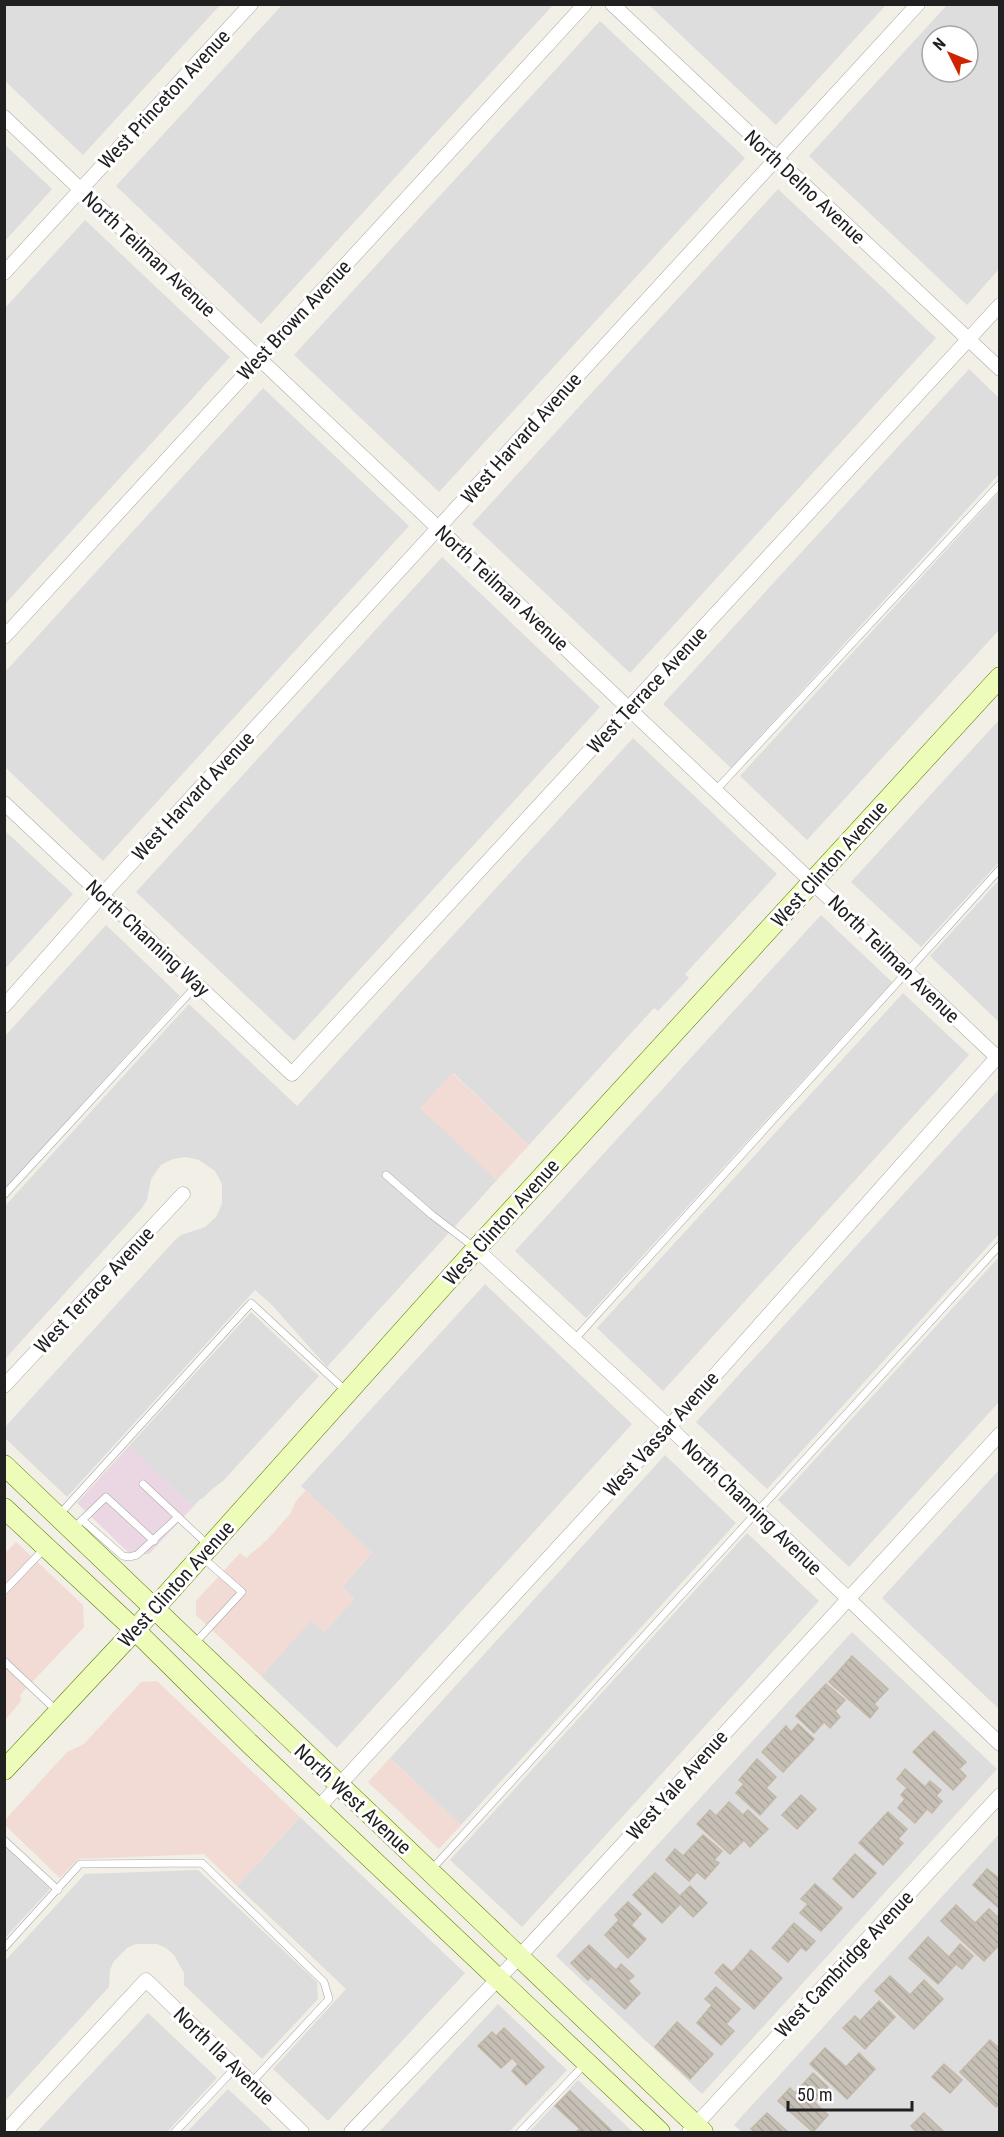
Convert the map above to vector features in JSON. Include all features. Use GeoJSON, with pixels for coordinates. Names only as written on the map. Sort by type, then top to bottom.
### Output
{"type":"FeatureCollection","features":[{"type":"Feature","properties":{"kind":"main road","name":"West Clinton Avenue"},"geometry":{"type":"LineString","coordinates":[[4,1770],[135,1630],[476,1249],[999,677]]}},
{"type":"Feature","properties":{"kind":"main road","name":"North West Avenue"},"geometry":{"type":"LineString","coordinates":[[4,1465],[58,1515],[78,1525],[155,1608],[696,2130]]}},
{"type":"Feature","properties":{"kind":"main road","name":"North West Avenue"},"geometry":{"type":"LineString","coordinates":[[4,1508],[135,1630],[318,1808],[660,2133]]}},
{"type":"Feature","properties":{"kind":"street","name":"West Princeton Avenue"},"geometry":{"type":"LineString","coordinates":[[4,273],[251,4]]}},
{"type":"Feature","properties":{"kind":"street","name":"West Brown Avenue"},"geometry":{"type":"LineString","coordinates":[[4,637],[585,4]]}},
{"type":"Feature","properties":{"kind":"street","name":"North Delno Avenue"},"geometry":{"type":"LineString","coordinates":[[612,4],[999,369]]}},
{"type":"Feature","properties":{"kind":"street","name":"West Harvard Avenue"},"geometry":{"type":"LineString","coordinates":[[4,1006],[102,895],[918,4]]}},
{"type":"Feature","properties":{"kind":"street","name":"North Teilman Avenue"},"geometry":{"type":"LineString","coordinates":[[4,117],[998,1057]]}},
{"type":"Feature","properties":{"kind":"street","name":"West Terrace Avenue"},"geometry":{"type":"LineString","coordinates":[[292,1074],[999,305]]}},
{"type":"Feature","properties":{"kind":"street","name":"North Channing Way"},"geometry":{"type":"LineString","coordinates":[[4,802],[292,1074]]}},
{"type":"Feature","properties":{"kind":"street","name":"West Vassar Avenue"},"geometry":{"type":"LineString","coordinates":[[318,1808],[669,1427],[998,1057]]}},
{"type":"Feature","properties":{"kind":"street","name":"West Terrace Avenue"},"geometry":{"type":"LineString","coordinates":[[4,1386],[183,1194]]}},
{"type":"Feature","properties":{"kind":"street","name":"North Channing Avenue"},"geometry":{"type":"LineString","coordinates":[[476,1249],[669,1427],[999,1744]]}},
{"type":"Feature","properties":{"kind":"street","name":"West Yale Avenue"},"geometry":{"type":"LineString","coordinates":[[351,2133],[519,1957],[999,1434]]}},
{"type":"Feature","properties":{"kind":"street","name":"West Cambridge Avenue"},"geometry":{"type":"LineString","coordinates":[[696,2130],[999,1795]]}},
{"type":"Feature","properties":{"kind":"street","name":"North Ila Avenue"},"geometry":{"type":"LineString","coordinates":[[5,2133],[146,1980],[302,2133]]}},
{"type":"Feature","properties":{"kind":"lane"},"geometry":{"type":"LineString","coordinates":[[716,790],[999,484]]}},
{"type":"Feature","properties":{"kind":"lane"},"geometry":{"type":"LineString","coordinates":[[574,1340],[999,869]]}},
{"type":"Feature","properties":{"kind":"lane"},"geometry":{"type":"LineString","coordinates":[[4,1196],[197,984]]}},
{"type":"Feature","properties":{"kind":"lane"},"geometry":{"type":"LineString","coordinates":[[386,1175],[476,1249]]}},
{"type":"Feature","properties":{"kind":"lane"},"geometry":{"type":"LineString","coordinates":[[430,1871],[999,1245]]}},
{"type":"Feature","properties":{"kind":"lane"},"geometry":{"type":"LineString","coordinates":[[58,1515],[251,1303],[348,1393]]}},
{"type":"Feature","properties":{"kind":"lane"},"geometry":{"type":"LineString","coordinates":[[143,1484],[178,1517],[242,1592],[193,1645]]}},
{"type":"Feature","properties":{"kind":"lane"},"geometry":{"type":"LineString","coordinates":[[154,1541],[106,1497],[78,1525],[123,1556],[129,1557],[137,1555],[154,1541],[178,1517]]}},
{"type":"Feature","properties":{"kind":"lane"},"geometry":{"type":"LineString","coordinates":[[4,1591],[46,1547]]}},
{"type":"Feature","properties":{"kind":"lane"},"geometry":{"type":"LineString","coordinates":[[4,1661],[58,1712]]}},
{"type":"Feature","properties":{"kind":"lane"},"geometry":{"type":"LineString","coordinates":[[4,1840],[58,1890]]}},
{"type":"Feature","properties":{"kind":"lane"},"geometry":{"type":"LineString","coordinates":[[4,1948],[80,1864],[202,1863],[324,1982],[329,1999],[251,2083]]}},
{"type":"Feature","properties":{"kind":"lane"},"geometry":{"type":"LineString","coordinates":[[520,2133],[586,2062]]}},
{"type":"Feature","properties":{"kind":"lane"},"geometry":{"type":"LineString","coordinates":[[175,2133],[236,2067]]}},
{"type":"Feature","properties":{"kind":"shaded area"},"geometry":{"type":"Polygon","coordinates":[[[4,5],[220,5],[83,155],[5,81],[4,5]]]}},
{"type":"Feature","properties":{"kind":"shaded area"},"geometry":{"type":"Polygon","coordinates":[[[282,5],[553,5],[261,324],[116,186],[282,5]]]}},
{"type":"Feature","properties":{"kind":"shaded area"},"geometry":{"type":"Polygon","coordinates":[[[649,5],[886,5],[776,125],[649,5]]]}},
{"type":"Feature","properties":{"kind":"shaded area"},"geometry":{"type":"Polygon","coordinates":[[[947,5],[999,5],[999,269],[967,305],[809,156],[920,35],[920,84],[980,84],[980,24],[930,24],[947,5]]]}},
{"type":"Feature","properties":{"kind":"shaded area"},"geometry":{"type":"Polygon","coordinates":[[[600,21],[745,158],[439,492],[294,355],[600,21]]]}},
{"type":"Feature","properties":{"kind":"shaded area"},"geometry":{"type":"Polygon","coordinates":[[[4,144],[52,189],[5,241],[4,241],[4,144]]]}},
{"type":"Feature","properties":{"kind":"shaded area"},"geometry":{"type":"Polygon","coordinates":[[[778,189],[936,338],[630,673],[472,524],[778,189]]]}},
{"type":"Feature","properties":{"kind":"shaded area"},"geometry":{"type":"Polygon","coordinates":[[[85,220],[230,357],[5,604],[5,308],[85,220]]]}},
{"type":"Feature","properties":{"kind":"shaded area"},"geometry":{"type":"Polygon","coordinates":[[[969,369],[999,398],[999,474],[731,768],[663,704],[969,369]]]}},
{"type":"Feature","properties":{"kind":"shaded area"},"geometry":{"type":"Polygon","coordinates":[[[263,388],[409,526],[103,861],[5,767],[5,672],[263,388]]]}},
{"type":"Feature","properties":{"kind":"shaded area"},"geometry":{"type":"Polygon","coordinates":[[[999,492],[999,630],[807,840],[740,776],[999,492]]]}},
{"type":"Feature","properties":{"kind":"shaded area"},"geometry":{"type":"Polygon","coordinates":[[[442,557],[600,707],[294,1041],[136,892],[442,557]]]}},
{"type":"Feature","properties":{"kind":"shaded area"},"geometry":{"type":"Polygon","coordinates":[[[999,720],[999,862],[921,947],[851,882],[999,720]]]}},
{"type":"Feature","properties":{"kind":"shaded area"},"geometry":{"type":"Polygon","coordinates":[[[633,738],[777,874],[685,974],[689,978],[658,1011],[654,1008],[529,1145],[453,1073],[421,1108],[497,1180],[327,1367],[272,1305],[255,1290],[67,1497],[5,1438],[5,1427],[175,1240],[181,1235],[205,1227],[216,1217],[222,1204],[222,1184],[215,1171],[199,1160],[186,1157],[173,1159],[161,1165],[151,1179],[147,1200],[142,1208],[5,1359],[4,1207],[189,1004],[297,1106],[633,738]]]}},
{"type":"Feature","properties":{"kind":"shaded area"},"geometry":{"type":"Polygon","coordinates":[[[4,830],[73,894],[5,969],[4,969],[4,830]]]}},
{"type":"Feature","properties":{"kind":"shaded area"},"geometry":{"type":"Polygon","coordinates":[[[999,880],[1000,1021],[999,1022],[930,956],[999,880]]]}},
{"type":"Feature","properties":{"kind":"shaded area"},"geometry":{"type":"Polygon","coordinates":[[[821,915],[892,982],[586,1318],[515,1251],[821,915]]]}},
{"type":"Feature","properties":{"kind":"shaded area"},"geometry":{"type":"Polygon","coordinates":[[[106,925],[180,996],[5,1189],[5,1036],[106,925]]]}},
{"type":"Feature","properties":{"kind":"shaded area"},"geometry":{"type":"Polygon","coordinates":[[[903,993],[969,1055],[663,1391],[597,1328],[903,993]]]}},
{"type":"Feature","properties":{"kind":"shaded area"},"geometry":{"type":"Polygon","coordinates":[[[452,1073],[529,1145],[497,1180],[420,1108],[452,1073]]]}},
{"type":"Feature","properties":{"kind":"shaded area"},"geometry":{"type":"Polygon","coordinates":[[[999,1089],[999,1234],[767,1489],[696,1422],[999,1089]]]}},
{"type":"Feature","properties":{"kind":"shaded area"},"geometry":{"type":"Polygon","coordinates":[[[999,1257],[999,1402],[849,1567],[778,1500],[999,1257]]]}},
{"type":"Feature","properties":{"kind":"shaded area"},"geometry":{"type":"Polygon","coordinates":[[[485,1284],[632,1424],[337,1748],[261,1676],[311,1620],[324,1632],[354,1599],[342,1587],[372,1553],[301,1486],[485,1284]]]}},
{"type":"Feature","properties":{"kind":"shaded area"},"geometry":{"type":"Polygon","coordinates":[[[251,1312],[319,1376],[224,1480],[193,1507],[129,1446],[251,1312]]]}},
{"type":"Feature","properties":{"kind":"shaded area"},"geometry":{"type":"Polygon","coordinates":[[[129,1446],[193,1507],[149,1554],[131,1555],[77,1503],[129,1446]]]}},
{"type":"Feature","properties":{"kind":"shaded area"},"geometry":{"type":"Polygon","coordinates":[[[665,1455],[736,1523],[461,1825],[390,1758],[665,1455]]]}},
{"type":"Feature","properties":{"kind":"shaded area"},"geometry":{"type":"Polygon","coordinates":[[[999,1470],[999,1709],[882,1598],[999,1470]]]}},
{"type":"Feature","properties":{"kind":"shaded area"},"geometry":{"type":"Polygon","coordinates":[[[306,1490],[372,1553],[342,1587],[354,1599],[324,1632],[311,1621],[261,1676],[196,1615],[196,1601],[240,1553],[246,1558],[267,1540],[290,1514],[296,1501],[306,1490]]]}},
{"type":"Feature","properties":{"kind":"shaded area"},"geometry":{"type":"Polygon","coordinates":[[[747,1533],[819,1601],[522,1927],[450,1860],[747,1533]]]}},
{"type":"Feature","properties":{"kind":"shaded area"},"geometry":{"type":"Polygon","coordinates":[[[16,1542],[83,1605],[84,1627],[20,1695],[21,1701],[5,1720],[4,1554],[16,1542]]]}},
{"type":"Feature","properties":{"kind":"shaded area"},"geometry":{"type":"Polygon","coordinates":[[[852,1632],[997,1769],[702,2094],[556,1956],[852,1632]]]}},
{"type":"Feature","properties":{"kind":"shaded area"},"geometry":{"type":"Polygon","coordinates":[[[157,1681],[300,1817],[237,1886],[204,1854],[78,1859],[60,1878],[5,1825],[5,1820],[67,1752],[84,1744],[141,1682],[157,1681]]]}},
{"type":"Feature","properties":{"kind":"shaded area"},"geometry":{"type":"Polygon","coordinates":[[[390,1758],[461,1825],[439,1849],[368,1782],[390,1758]]]}},
{"type":"Feature","properties":{"kind":"shaded area"},"geometry":{"type":"Polygon","coordinates":[[[300,1817],[465,1973],[328,2121],[273,2069],[346,1989],[237,1886],[300,1817]]]}},
{"type":"Feature","properties":{"kind":"shaded area"},"geometry":{"type":"Polygon","coordinates":[[[999,1834],[999,2131],[742,2132],[734,2125],[999,1834]]]}},
{"type":"Feature","properties":{"kind":"shaded area"},"geometry":{"type":"Polygon","coordinates":[[[5,1846],[50,1889],[4,1938],[5,1846]]]}},
{"type":"Feature","properties":{"kind":"shaded area"},"geometry":{"type":"Polygon","coordinates":[[[198,1870],[317,1982],[318,1999],[262,2059],[184,1985],[184,1973],[174,1955],[157,1944],[136,1944],[127,1948],[114,1961],[110,1970],[109,1987],[5,2101],[5,1961],[85,1874],[198,1870]]]}},
{"type":"Feature","properties":{"kind":"shaded area"},"geometry":{"type":"Polygon","coordinates":[[[498,2004],[567,2070],[509,2132],[379,2132],[498,2004]]]}},
{"type":"Feature","properties":{"kind":"shaded area"},"geometry":{"type":"Polygon","coordinates":[[[148,2013],[217,2078],[167,2132],[37,2132],[148,2013]]]}},
{"type":"Feature","properties":{"kind":"shaded area"},"geometry":{"type":"Polygon","coordinates":[[[578,2080],[633,2132],[529,2132],[578,2080]]]}},
{"type":"Feature","properties":{"kind":"shaded area"},"geometry":{"type":"Polygon","coordinates":[[[228,2089],[274,2132],[187,2132],[228,2089]]]}},
{"type":"Feature","properties":{"kind":"building"},"geometry":{"type":"Polygon","coordinates":[[[852,1656],[888,1689],[874,1704],[878,1708],[870,1718],[829,1682],[852,1656]]]}},
{"type":"Feature","properties":{"kind":"building"},"geometry":{"type":"Polygon","coordinates":[[[826,1684],[845,1700],[835,1711],[840,1717],[830,1728],[824,1722],[814,1733],[796,1716],[826,1684]]]}},
{"type":"Feature","properties":{"kind":"building"},"geometry":{"type":"Polygon","coordinates":[[[798,1724],[814,1739],[783,1772],[762,1752],[786,1726],[791,1732],[798,1724]]]}},
{"type":"Feature","properties":{"kind":"building"},"geometry":{"type":"Polygon","coordinates":[[[934,1731],[966,1762],[959,1769],[966,1776],[953,1790],[913,1752],[934,1731]]]}},
{"type":"Feature","properties":{"kind":"building"},"geometry":{"type":"Polygon","coordinates":[[[757,1759],[776,1777],[766,1788],[776,1797],[760,1815],[736,1793],[744,1784],[739,1780],[757,1759]]]}},
{"type":"Feature","properties":{"kind":"building"},"geometry":{"type":"Polygon","coordinates":[[[905,1769],[925,1787],[930,1781],[941,1790],[936,1796],[942,1801],[932,1813],[927,1809],[915,1823],[898,1808],[905,1799],[901,1795],[907,1788],[897,1779],[905,1769]]]}},
{"type":"Feature","properties":{"kind":"building"},"geometry":{"type":"Polygon","coordinates":[[[801,1795],[816,1809],[797,1829],[782,1815],[801,1795]]]}},
{"type":"Feature","properties":{"kind":"building"},"geometry":{"type":"Polygon","coordinates":[[[729,1802],[743,1815],[748,1810],[768,1829],[750,1847],[744,1840],[730,1854],[697,1824],[710,1810],[716,1816],[729,1802]]]}},
{"type":"Feature","properties":{"kind":"building"},"geometry":{"type":"Polygon","coordinates":[[[888,1812],[907,1829],[898,1839],[903,1843],[883,1865],[859,1843],[888,1812]]]}},
{"type":"Feature","properties":{"kind":"building"},"geometry":{"type":"Polygon","coordinates":[[[703,1835],[722,1851],[714,1860],[719,1863],[705,1879],[697,1872],[689,1881],[666,1860],[675,1849],[683,1856],[703,1835]]]}},
{"type":"Feature","properties":{"kind":"building"},"geometry":{"type":"Polygon","coordinates":[[[855,1854],[876,1873],[853,1898],[833,1879],[855,1854]]]}},
{"type":"Feature","properties":{"kind":"building"},"geometry":{"type":"Polygon","coordinates":[[[987,1869],[1000,1879],[1000,1909],[973,1885],[987,1869]]]}},
{"type":"Feature","properties":{"kind":"building"},"geometry":{"type":"Polygon","coordinates":[[[655,1873],[680,1896],[690,1886],[707,1903],[693,1917],[680,1904],[662,1923],[633,1895],[655,1873]]]}},
{"type":"Feature","properties":{"kind":"building"},"geometry":{"type":"Polygon","coordinates":[[[815,1884],[842,1908],[821,1931],[800,1913],[808,1904],[801,1899],[815,1884]]]}},
{"type":"Feature","properties":{"kind":"building"},"geometry":{"type":"Polygon","coordinates":[[[628,1902],[641,1914],[631,1925],[646,1939],[628,1958],[605,1935],[619,1920],[615,1915],[628,1902]]]}},
{"type":"Feature","properties":{"kind":"building"},"geometry":{"type":"Polygon","coordinates":[[[956,1905],[975,1923],[989,1909],[1000,1919],[1000,1944],[984,1961],[941,1921],[956,1905]]]}},
{"type":"Feature","properties":{"kind":"building"},"geometry":{"type":"Polygon","coordinates":[[[794,1923],[815,1941],[806,1951],[801,1947],[788,1962],[772,1948],[794,1923]]]}},
{"type":"Feature","properties":{"kind":"building"},"geometry":{"type":"Polygon","coordinates":[[[928,1937],[949,1957],[960,1944],[973,1956],[962,1969],[956,1964],[938,1984],[909,1958],[928,1937]]]}},
{"type":"Feature","properties":{"kind":"building"},"geometry":{"type":"Polygon","coordinates":[[[589,1945],[616,1970],[621,1964],[634,1976],[628,1981],[640,1993],[625,2009],[591,1977],[588,1980],[571,1963],[589,1945]]]}},
{"type":"Feature","properties":{"kind":"building"},"geometry":{"type":"Polygon","coordinates":[[[751,1950],[782,1978],[754,2009],[715,1973],[723,1964],[732,1972],[751,1950]]]}},
{"type":"Feature","properties":{"kind":"building"},"geometry":{"type":"Polygon","coordinates":[[[890,1976],[910,1995],[924,1980],[943,1999],[914,2029],[875,1991],[890,1976]]]}},
{"type":"Feature","properties":{"kind":"building"},"geometry":{"type":"Polygon","coordinates":[[[716,1987],[740,2009],[726,2024],[734,2031],[721,2045],[697,2023],[712,2005],[705,1999],[716,1987]]]}},
{"type":"Feature","properties":{"kind":"building"},"geometry":{"type":"Polygon","coordinates":[[[879,2001],[895,2017],[865,2049],[843,2028],[855,2016],[860,2021],[879,2001]]]}},
{"type":"Feature","properties":{"kind":"building"},"geometry":{"type":"Polygon","coordinates":[[[677,2022],[713,2054],[690,2079],[655,2047],[677,2022]]]}},
{"type":"Feature","properties":{"kind":"building"},"geometry":{"type":"Polygon","coordinates":[[[504,2028],[544,2067],[526,2085],[512,2071],[518,2064],[512,2058],[501,2068],[478,2046],[492,2032],[496,2036],[504,2028]]]}},
{"type":"Feature","properties":{"kind":"building"},"geometry":{"type":"Polygon","coordinates":[[[990,2040],[1000,2049],[1000,2104],[996,2107],[960,2072],[990,2040]]]}},
{"type":"Feature","properties":{"kind":"building"},"geometry":{"type":"Polygon","coordinates":[[[825,2048],[846,2067],[859,2053],[875,2069],[847,2099],[810,2064],[825,2048]]]}},
{"type":"Feature","properties":{"kind":"building"},"geometry":{"type":"Polygon","coordinates":[[[944,2064],[962,2080],[950,2093],[932,2077],[944,2064]]]}},
{"type":"Feature","properties":{"kind":"building"},"geometry":{"type":"Polygon","coordinates":[[[813,2073],[828,2087],[814,2102],[828,2115],[813,2132],[778,2101],[790,2088],[795,2093],[813,2073]]]}},
{"type":"Feature","properties":{"kind":"building"},"geometry":{"type":"Polygon","coordinates":[[[570,2091],[613,2132],[576,2132],[580,2129],[555,2106],[570,2091]]]}},
{"type":"Feature","properties":{"kind":"building"},"geometry":{"type":"Polygon","coordinates":[[[767,2113],[788,2132],[755,2132],[751,2129],[767,2113]]]}},
{"type":"Feature","properties":{"kind":"building"},"geometry":{"type":"Polygon","coordinates":[[[924,2113],[944,2132],[917,2132],[911,2126],[924,2113]]]}}]}
